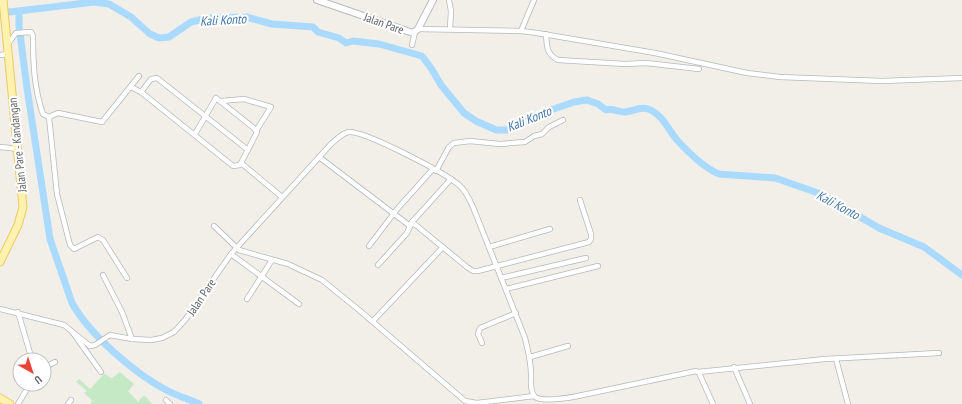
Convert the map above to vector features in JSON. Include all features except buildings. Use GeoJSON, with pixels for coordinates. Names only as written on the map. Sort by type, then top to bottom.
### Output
{"type":"FeatureCollection","features":[{"type":"Feature","properties":{"kind":"main road","name":"Jalan Pare - Kandangan"},"geometry":{"type":"LineString","coordinates":[[0,262],[18,225],[23,207],[19,149],[3,0]]}},
{"type":"Feature","properties":{"kind":"main road"},"geometry":{"type":"LineString","coordinates":[[0,398],[10,404]]}},
{"type":"Feature","properties":{"kind":"street","name":"Jalan Pare"},"geometry":{"type":"LineString","coordinates":[[317,0],[407,31],[416,30],[434,0]]}},
{"type":"Feature","properties":{"kind":"street"},"geometry":{"type":"LineString","coordinates":[[449,0],[451,11],[450,29]]}},
{"type":"Feature","properties":{"kind":"street"},"geometry":{"type":"LineString","coordinates":[[521,31],[534,0]]}},
{"type":"Feature","properties":{"kind":"street"},"geometry":{"type":"LineString","coordinates":[[412,45],[416,30],[450,29],[521,31],[655,53],[747,72],[780,77],[882,82],[962,78]]}},
{"type":"Feature","properties":{"kind":"street"},"geometry":{"type":"LineString","coordinates":[[7,42],[16,33],[31,32],[33,36],[33,67],[40,105],[43,114],[49,117]]}},
{"type":"Feature","properties":{"kind":"street"},"geometry":{"type":"LineString","coordinates":[[546,34],[546,47],[552,56],[558,60],[624,64],[646,63],[699,69]]}},
{"type":"Feature","properties":{"kind":"street"},"geometry":{"type":"LineString","coordinates":[[0,55],[8,54]]}},
{"type":"Feature","properties":{"kind":"street"},"geometry":{"type":"LineString","coordinates":[[49,117],[58,113],[101,123],[139,76]]}},
{"type":"Feature","properties":{"kind":"street"},"geometry":{"type":"LineString","coordinates":[[141,92],[154,77],[205,115],[248,150]]}},
{"type":"Feature","properties":{"kind":"street"},"geometry":{"type":"LineString","coordinates":[[131,87],[141,92],[233,166],[238,166],[241,163],[256,131],[271,107],[244,99],[221,101],[214,99],[195,134]]}},
{"type":"Feature","properties":{"kind":"street"},"geometry":{"type":"LineString","coordinates":[[221,101],[256,131]]}},
{"type":"Feature","properties":{"kind":"street"},"geometry":{"type":"LineString","coordinates":[[49,117],[55,181],[61,214],[70,245],[74,249],[98,237],[103,240],[127,278]]}},
{"type":"Feature","properties":{"kind":"street"},"geometry":{"type":"LineString","coordinates":[[369,246],[394,214],[434,170],[454,143],[470,141],[500,144],[525,142],[534,136],[542,134],[549,127],[563,120]]}},
{"type":"Feature","properties":{"kind":"street","name":"Jalan Pare"},"geometry":{"type":"LineString","coordinates":[[0,309],[56,322],[73,331],[86,344],[91,346],[95,345],[108,335],[114,334],[132,339],[151,340],[162,338],[174,332],[185,320],[236,248],[319,157],[344,134],[352,132],[381,142],[434,170]]}},
{"type":"Feature","properties":{"kind":"street"},"geometry":{"type":"LineString","coordinates":[[0,147],[19,149]]}},
{"type":"Feature","properties":{"kind":"street"},"geometry":{"type":"LineString","coordinates":[[319,157],[473,271],[589,242],[591,239],[591,234],[580,200]]}},
{"type":"Feature","properties":{"kind":"street"},"geometry":{"type":"LineString","coordinates":[[241,163],[282,197]]}},
{"type":"Feature","properties":{"kind":"street"},"geometry":{"type":"LineString","coordinates":[[434,170],[451,179],[462,188],[468,196],[516,314],[530,357],[531,387],[534,396]]}},
{"type":"Feature","properties":{"kind":"street"},"geometry":{"type":"LineString","coordinates":[[378,265],[407,232],[411,224],[451,179]]}},
{"type":"Feature","properties":{"kind":"street"},"geometry":{"type":"LineString","coordinates":[[214,226],[236,248],[313,275],[334,289],[452,390],[469,402],[478,403],[534,396],[544,399],[566,398],[677,374],[734,367],[939,353]]}},
{"type":"Feature","properties":{"kind":"street"},"geometry":{"type":"LineString","coordinates":[[489,247],[550,228]]}},
{"type":"Feature","properties":{"kind":"street"},"geometry":{"type":"LineString","coordinates":[[373,321],[443,248]]}},
{"type":"Feature","properties":{"kind":"street"},"geometry":{"type":"LineString","coordinates":[[231,254],[261,278],[299,304]]}},
{"type":"Feature","properties":{"kind":"street"},"geometry":{"type":"LineString","coordinates":[[501,278],[586,258]]}},
{"type":"Feature","properties":{"kind":"street"},"geometry":{"type":"LineString","coordinates":[[247,299],[272,260]]}},
{"type":"Feature","properties":{"kind":"street"},"geometry":{"type":"LineString","coordinates":[[577,260],[580,271]]}},
{"type":"Feature","properties":{"kind":"street"},"geometry":{"type":"LineString","coordinates":[[506,289],[598,266]]}},
{"type":"Feature","properties":{"kind":"street"},"geometry":{"type":"LineString","coordinates":[[104,275],[122,312],[132,339]]}},
{"type":"Feature","properties":{"kind":"street"},"geometry":{"type":"LineString","coordinates":[[18,312],[30,352]]}},
{"type":"Feature","properties":{"kind":"street"},"geometry":{"type":"LineString","coordinates":[[482,343],[478,334],[480,328],[516,314]]}},
{"type":"Feature","properties":{"kind":"street"},"geometry":{"type":"LineString","coordinates":[[73,331],[75,338],[93,359],[101,372]]}},
{"type":"Feature","properties":{"kind":"street"},"geometry":{"type":"LineString","coordinates":[[530,357],[568,346]]}},
{"type":"Feature","properties":{"kind":"street"},"geometry":{"type":"LineString","coordinates":[[836,359],[848,404]]}},
{"type":"Feature","properties":{"kind":"street"},"geometry":{"type":"LineString","coordinates":[[734,367],[750,404]]}},
{"type":"Feature","properties":{"kind":"street"},"geometry":{"type":"LineString","coordinates":[[698,372],[713,404]]}},
{"type":"Feature","properties":{"kind":"street"},"geometry":{"type":"LineString","coordinates":[[18,404],[25,392]]}},
{"type":"Feature","properties":{"kind":"green space"},"geometry":{"type":"Polygon","coordinates":[[[120,372],[134,384],[128,391],[138,402],[144,395],[152,404],[91,404],[92,400],[84,393],[87,391],[76,382],[79,379],[90,389],[104,374],[112,378],[120,372]]]}},
{"type":"Feature","properties":{"kind":"waterway","name":"Kali Konto"},"geometry":{"type":"LineString","coordinates":[[0,10],[10,12],[94,2],[109,4],[131,17],[150,34],[159,38],[169,37],[191,22],[208,18],[246,17],[272,24],[313,27],[318,32],[339,38],[346,43],[353,41],[379,44],[422,56],[441,85],[464,113],[476,121],[496,130],[507,130],[548,111],[574,102],[587,100],[598,104],[606,110],[611,109],[627,112],[645,108],[657,114],[677,140],[702,164],[713,171],[719,174],[775,178],[821,194],[879,228],[924,247],[962,275]]}},
{"type":"Feature","properties":{"kind":"waterway"},"geometry":{"type":"LineString","coordinates":[[19,11],[19,26],[27,88],[50,239],[72,303],[90,328],[114,353],[155,384],[199,404]]}}]}
